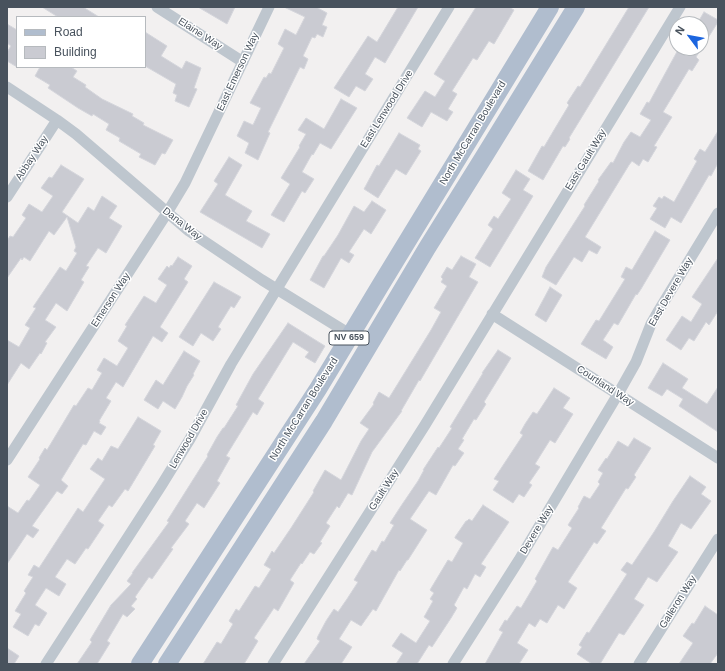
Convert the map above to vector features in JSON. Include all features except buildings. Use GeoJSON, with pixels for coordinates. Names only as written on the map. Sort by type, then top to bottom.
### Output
{"type":"FeatureCollection","features":[{"type":"Feature","properties":{"kind":"main road","name":"North McCarran Boulevard"},"geometry":{"type":"LineString","coordinates":[[140,664],[318,389],[550,7]]}},
{"type":"Feature","properties":{"kind":"main road","name":"North McCarran Boulevard"},"geometry":{"type":"LineString","coordinates":[[168,664],[324,421],[427,248],[576,7]]}},
{"type":"Feature","properties":{"kind":"street","name":"Elaine Way"},"geometry":{"type":"LineString","coordinates":[[157,7],[243,62]]}},
{"type":"Feature","properties":{"kind":"street","name":"East Emerson Way"},"geometry":{"type":"LineString","coordinates":[[208,137],[269,7]]}},
{"type":"Feature","properties":{"kind":"street","name":"East Lenwood Drive"},"geometry":{"type":"LineString","coordinates":[[325,210],[449,7]]}},
{"type":"Feature","properties":{"kind":"street","name":"East Gault Way"},"geometry":{"type":"LineString","coordinates":[[492,314],[680,7]]}},
{"type":"Feature","properties":{"kind":"street","name":"Dana Way"},"geometry":{"type":"LineString","coordinates":[[7,87],[76,134],[190,231],[276,289],[369,346]]}},
{"type":"Feature","properties":{"kind":"street","name":"Abbay Way"},"geometry":{"type":"LineString","coordinates":[[7,197],[57,120]]}},
{"type":"Feature","properties":{"kind":"street","name":"Emerson Way"},"geometry":{"type":"LineString","coordinates":[[7,460],[167,213],[185,183],[208,137]]}},
{"type":"Feature","properties":{"kind":"street","name":"Lenwood Drive"},"geometry":{"type":"LineString","coordinates":[[46,664],[165,480],[190,439],[231,364],[325,210]]}},
{"type":"Feature","properties":{"kind":"street","name":"East Devere Way"},"geometry":{"type":"LineString","coordinates":[[618,394],[636,362],[651,324],[718,213]]}},
{"type":"Feature","properties":{"kind":"street","name":"Courtland Way"},"geometry":{"type":"LineString","coordinates":[[492,314],[718,458]]}},
{"type":"Feature","properties":{"kind":"street","name":"Gault Way"},"geometry":{"type":"LineString","coordinates":[[274,664],[425,425],[492,314]]}},
{"type":"Feature","properties":{"kind":"street","name":"Devere Way"},"geometry":{"type":"LineString","coordinates":[[453,664],[519,560],[618,394]]}},
{"type":"Feature","properties":{"kind":"street","name":"Galleron Way"},"geometry":{"type":"LineString","coordinates":[[639,664],[718,539]]}}]}
